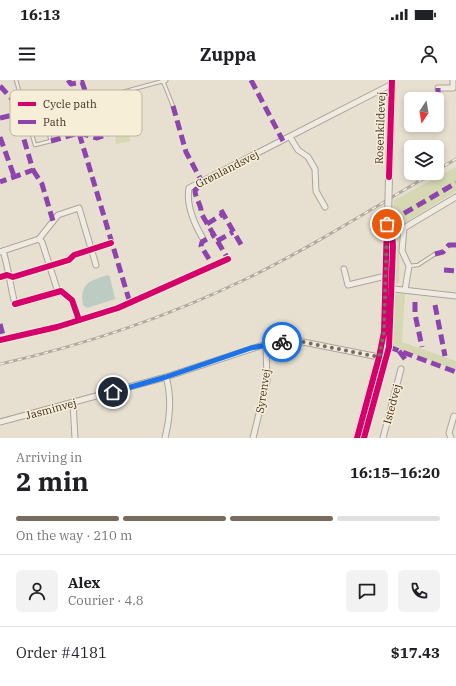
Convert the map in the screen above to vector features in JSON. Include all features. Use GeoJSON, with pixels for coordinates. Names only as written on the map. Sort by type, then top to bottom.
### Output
{"type":"FeatureCollection","features":[{"type":"Feature","properties":{"kind":"street"},"geometry":{"type":"LineString","coordinates":[[438,88],[453,88],[453,80]]}},
{"type":"Feature","properties":{"kind":"street","name":"Grønlandsvej"},"geometry":{"type":"LineString","coordinates":[[202,237],[197,228],[189,203],[189,188],[290,137],[392,82]]}},
{"type":"Feature","properties":{"kind":"street","name":"Rosenkildevej"},"geometry":{"type":"LineString","coordinates":[[357,438],[379,357],[384,332],[392,82]]}},
{"type":"Feature","properties":{"kind":"street"},"geometry":{"type":"LineString","coordinates":[[290,137],[298,150],[308,158],[315,169],[316,191],[325,207]]}},
{"type":"Feature","properties":{"kind":"street"},"geometry":{"type":"LineString","coordinates":[[406,290],[409,266],[402,251],[404,228],[456,197]]}},
{"type":"Feature","properties":{"kind":"street"},"geometry":{"type":"LineString","coordinates":[[16,304],[9,280],[10,272],[2,251],[39,239],[58,214],[79,208],[96,265]]}},
{"type":"Feature","properties":{"kind":"street"},"geometry":{"type":"LineString","coordinates":[[39,239],[42,242],[58,292]]}},
{"type":"Feature","properties":{"kind":"street"},"geometry":{"type":"LineString","coordinates":[[344,269],[348,285],[386,276]]}},
{"type":"Feature","properties":{"kind":"street"},"geometry":{"type":"LineString","coordinates":[[385,288],[456,296]]}},
{"type":"Feature","properties":{"kind":"street","name":"Jasminvej"},"geometry":{"type":"LineString","coordinates":[[0,422],[73,404],[166,377],[266,344],[285,341],[303,342],[379,357]]}},
{"type":"Feature","properties":{"kind":"street","name":"Syrenvej"},"geometry":{"type":"LineString","coordinates":[[254,438],[267,382],[266,344]]}},
{"type":"Feature","properties":{"kind":"street","name":"Istedvej"},"geometry":{"type":"LineString","coordinates":[[383,438],[401,370]]}},
{"type":"Feature","properties":{"kind":"street"},"geometry":{"type":"LineString","coordinates":[[165,438],[170,406],[166,377]]}},
{"type":"Feature","properties":{"kind":"street"},"geometry":{"type":"LineString","coordinates":[[73,404],[75,438]]}},
{"type":"Feature","properties":{"kind":"street"},"geometry":{"type":"LineString","coordinates":[[451,438],[449,433],[454,416]]}},
{"type":"Feature","properties":{"kind":"lane"},"geometry":{"type":"LineString","coordinates":[[16,80],[19,90]]}},
{"type":"Feature","properties":{"kind":"lane"},"geometry":{"type":"LineString","coordinates":[[128,90],[164,80],[174,106]]}},
{"type":"Feature","properties":{"kind":"lane"},"geometry":{"type":"LineString","coordinates":[[32,136],[35,145],[51,141],[49,136]]}},
{"type":"Feature","properties":{"kind":"lane"},"geometry":{"type":"LineString","coordinates":[[409,266],[418,265],[435,254]]}},
{"type":"Feature","properties":{"kind":"green space"},"geometry":{"type":"Polygon","coordinates":[[[129,136],[131,141],[116,144],[115,137],[129,136]]]}},
{"type":"Feature","properties":{"kind":"green space"},"geometry":{"type":"Polygon","coordinates":[[[456,167],[456,191],[400,226],[399,283],[394,284],[395,240],[399,219],[393,215],[394,200],[432,180],[444,180],[444,173],[456,167]]]}},
{"type":"Feature","properties":{"kind":"green space"},"geometry":{"type":"Polygon","coordinates":[[[405,293],[402,342],[456,361],[456,370],[391,346],[393,295],[405,293]]]}},
{"type":"Feature","properties":{"kind":"shaded area"},"geometry":{"type":"Polygon","coordinates":[[[108,275],[110,277],[115,299],[87,308],[83,305],[82,298],[85,287],[91,281],[108,275]]]}},
{"type":"Feature","properties":{"kind":"railway"},"geometry":{"type":"LineString","coordinates":[[444,166],[456,159]]}},
{"type":"Feature","properties":{"kind":"railway"},"geometry":{"type":"LineString","coordinates":[[0,364],[63,348],[125,329],[216,293],[294,254],[421,180]]}},
{"type":"Feature","properties":{"kind":"marked path"},"geometry":{"type":"LineString","coordinates":[[68,80],[71,84],[82,82],[85,90]]}},
{"type":"Feature","properties":{"kind":"marked path"},"geometry":{"type":"LineString","coordinates":[[251,80],[283,141]]}},
{"type":"Feature","properties":{"kind":"marked path"},"geometry":{"type":"LineString","coordinates":[[0,86],[10,97]]}},
{"type":"Feature","properties":{"kind":"marked path"},"geometry":{"type":"LineString","coordinates":[[173,106],[186,152],[202,182],[202,185],[195,190],[201,213],[228,259]]}},
{"type":"Feature","properties":{"kind":"marked path"},"geometry":{"type":"LineString","coordinates":[[0,118],[10,116]]}},
{"type":"Feature","properties":{"kind":"marked path"},"geometry":{"type":"LineString","coordinates":[[0,182],[33,170],[23,136]]}},
{"type":"Feature","properties":{"kind":"marked path"},"geometry":{"type":"LineString","coordinates":[[51,141],[68,136]]}},
{"type":"Feature","properties":{"kind":"marked path"},"geometry":{"type":"LineString","coordinates":[[80,136],[130,303]]}},
{"type":"Feature","properties":{"kind":"marked path"},"geometry":{"type":"LineString","coordinates":[[90,136],[97,138],[103,136]]}},
{"type":"Feature","properties":{"kind":"marked path"},"geometry":{"type":"LineString","coordinates":[[0,137],[14,176]]}},
{"type":"Feature","properties":{"kind":"marked path"},"geometry":{"type":"LineString","coordinates":[[33,170],[42,184],[53,221]]}},
{"type":"Feature","properties":{"kind":"marked path"},"geometry":{"type":"LineString","coordinates":[[391,221],[456,183]]}},
{"type":"Feature","properties":{"kind":"marked path"},"geometry":{"type":"LineString","coordinates":[[221,210],[243,248]]}},
{"type":"Feature","properties":{"kind":"marked path"},"geometry":{"type":"LineString","coordinates":[[207,224],[223,214]]}},
{"type":"Feature","properties":{"kind":"marked path"},"geometry":{"type":"LineString","coordinates":[[217,241],[233,232]]}},
{"type":"Feature","properties":{"kind":"marked path"},"geometry":{"type":"LineString","coordinates":[[209,259],[201,246],[202,242],[214,235]]}},
{"type":"Feature","properties":{"kind":"marked path"},"geometry":{"type":"LineString","coordinates":[[435,254],[443,252],[449,245],[456,245]]}},
{"type":"Feature","properties":{"kind":"marked path"},"geometry":{"type":"LineString","coordinates":[[444,270],[456,271]]}},
{"type":"Feature","properties":{"kind":"marked path"},"geometry":{"type":"LineString","coordinates":[[415,302],[415,314],[422,347]]}},
{"type":"Feature","properties":{"kind":"marked path"},"geometry":{"type":"LineString","coordinates":[[435,305],[445,356]]}},
{"type":"Feature","properties":{"kind":"marked path"},"geometry":{"type":"LineString","coordinates":[[0,324],[4,339]]}},
{"type":"Feature","properties":{"kind":"marked path"},"geometry":{"type":"LineString","coordinates":[[389,347],[456,372]]}},
{"type":"Feature","properties":{"kind":"marked path"},"geometry":{"type":"LineString","coordinates":[[399,351],[408,363]]}},
{"type":"Feature","properties":{"kind":"cycle path"},"geometry":{"type":"LineString","coordinates":[[389,177],[392,80]]}},
{"type":"Feature","properties":{"kind":"cycle path"},"geometry":{"type":"LineString","coordinates":[[357,438],[379,357],[384,332],[387,221],[391,221],[393,246],[389,347],[364,438]]}},
{"type":"Feature","properties":{"kind":"cycle path"},"geometry":{"type":"LineString","coordinates":[[0,277],[7,275],[13,277],[69,260],[74,255],[111,243]]}},
{"type":"Feature","properties":{"kind":"cycle path"},"geometry":{"type":"LineString","coordinates":[[0,340],[57,327],[118,308],[228,259]]}},
{"type":"Feature","properties":{"kind":"cycle path"},"geometry":{"type":"LineString","coordinates":[[15,304],[61,291],[72,300],[79,320]]}},
{"type":"Feature","properties":{"kind":"way so far"},"geometry":{"type":"LineString","coordinates":[[282,342],[303,342],[379,357],[384,332],[387,224]]}},
{"type":"Feature","properties":{"kind":"route"},"geometry":{"type":"LineString","coordinates":[[113,392],[166,377],[251,348],[282,342]]}}]}
